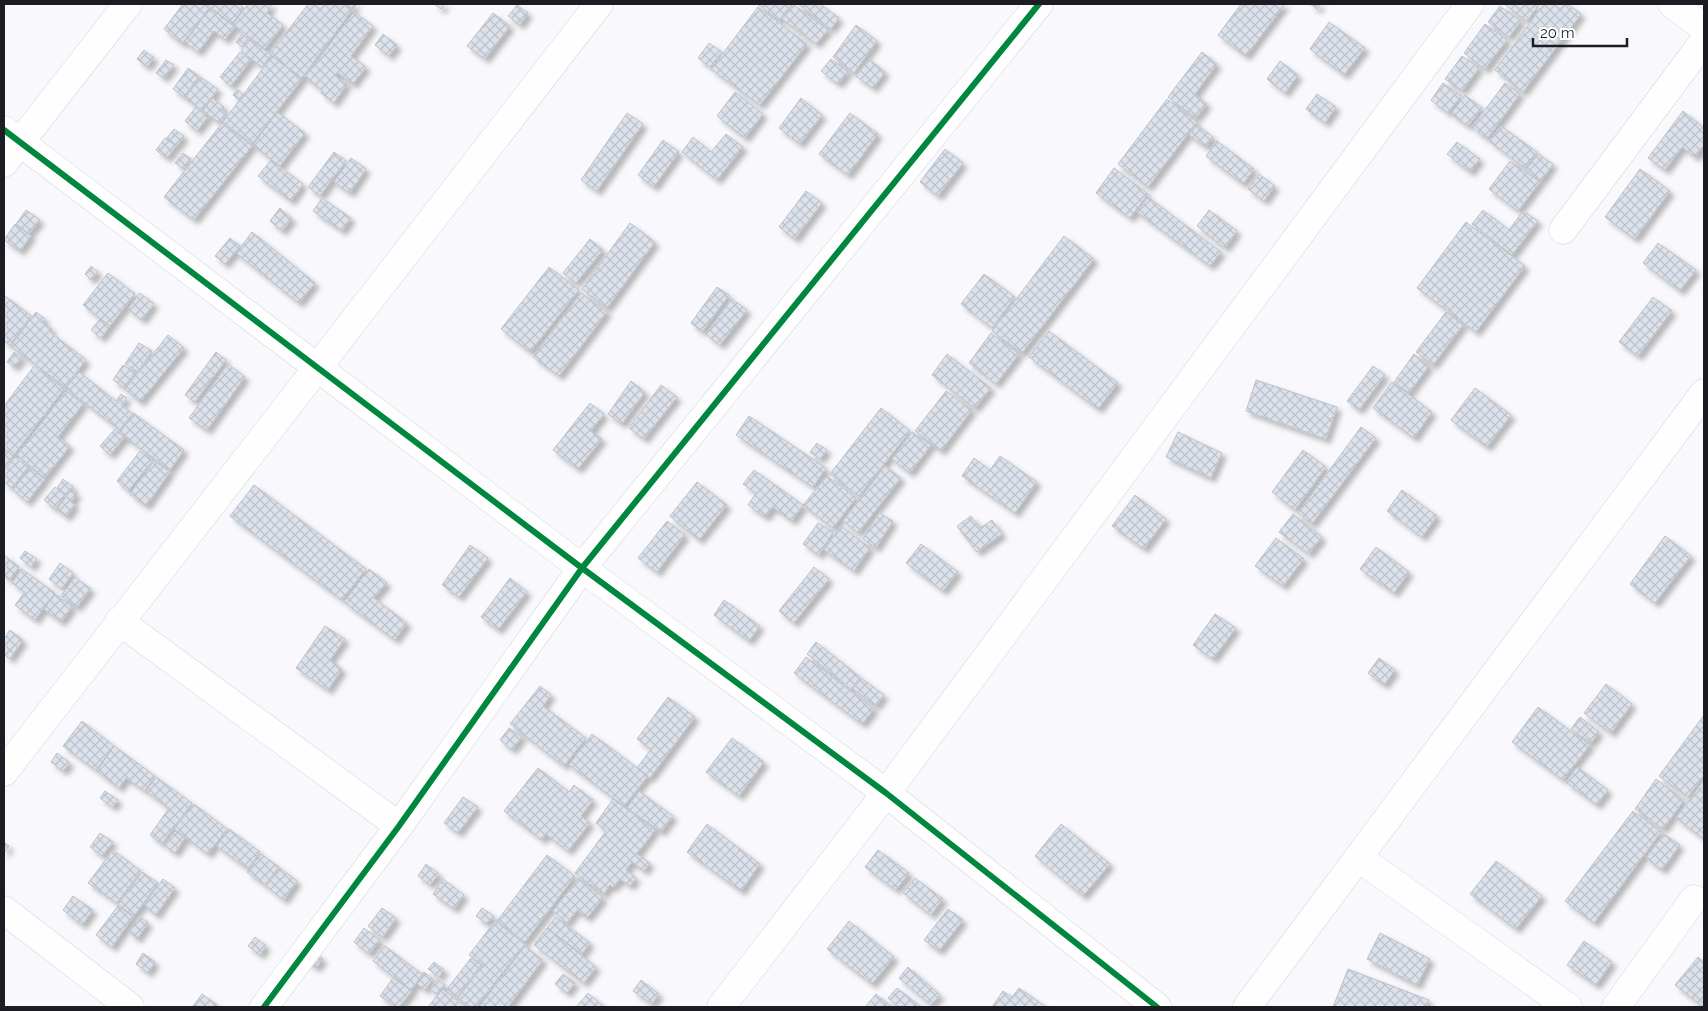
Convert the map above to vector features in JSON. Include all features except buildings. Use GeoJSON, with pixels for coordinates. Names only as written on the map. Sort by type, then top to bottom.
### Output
{"type":"FeatureCollection","features":[{"type":"Feature","properties":{"kind":"street"},"geometry":{"type":"LineString","coordinates":[[4,164],[12,136],[128,4]]}},
{"type":"Feature","properties":{"kind":"street"},"geometry":{"type":"LineString","coordinates":[[4,772],[119,621],[599,4]]}},
{"type":"Feature","properties":{"kind":"street"},"geometry":{"type":"LineString","coordinates":[[264,1007],[399,826],[582,568],[1039,4]]}},
{"type":"Feature","properties":{"kind":"street"},"geometry":{"type":"LineString","coordinates":[[721,1007],[886,793],[1470,4]]}},
{"type":"Feature","properties":{"kind":"street"},"geometry":{"type":"LineString","coordinates":[[1672,4],[1704,28]]}},
{"type":"Feature","properties":{"kind":"street"},"geometry":{"type":"LineString","coordinates":[[1563,230],[1704,41]]}},
{"type":"Feature","properties":{"kind":"street"},"geometry":{"type":"LineString","coordinates":[[12,136],[582,568],[886,793],[1157,1007]]}},
{"type":"Feature","properties":{"kind":"street"},"geometry":{"type":"LineString","coordinates":[[1248,1007],[1704,393]]}},
{"type":"Feature","properties":{"kind":"street"},"geometry":{"type":"LineString","coordinates":[[119,621],[399,826]]}},
{"type":"Feature","properties":{"kind":"street"},"geometry":{"type":"LineString","coordinates":[[1359,858],[1568,1007]]}},
{"type":"Feature","properties":{"kind":"street"},"geometry":{"type":"LineString","coordinates":[[1616,1007],[1694,899]]}},
{"type":"Feature","properties":{"kind":"street"},"geometry":{"type":"LineString","coordinates":[[4,910],[130,1007]]}},
{"type":"Feature","properties":{"kind":"cycle path"},"geometry":{"type":"LineString","coordinates":[[264,1007],[399,826],[582,568],[1039,4]]}},
{"type":"Feature","properties":{"kind":"cycle path"},"geometry":{"type":"LineString","coordinates":[[4,130],[582,568],[886,793],[1157,1007]]}}]}
